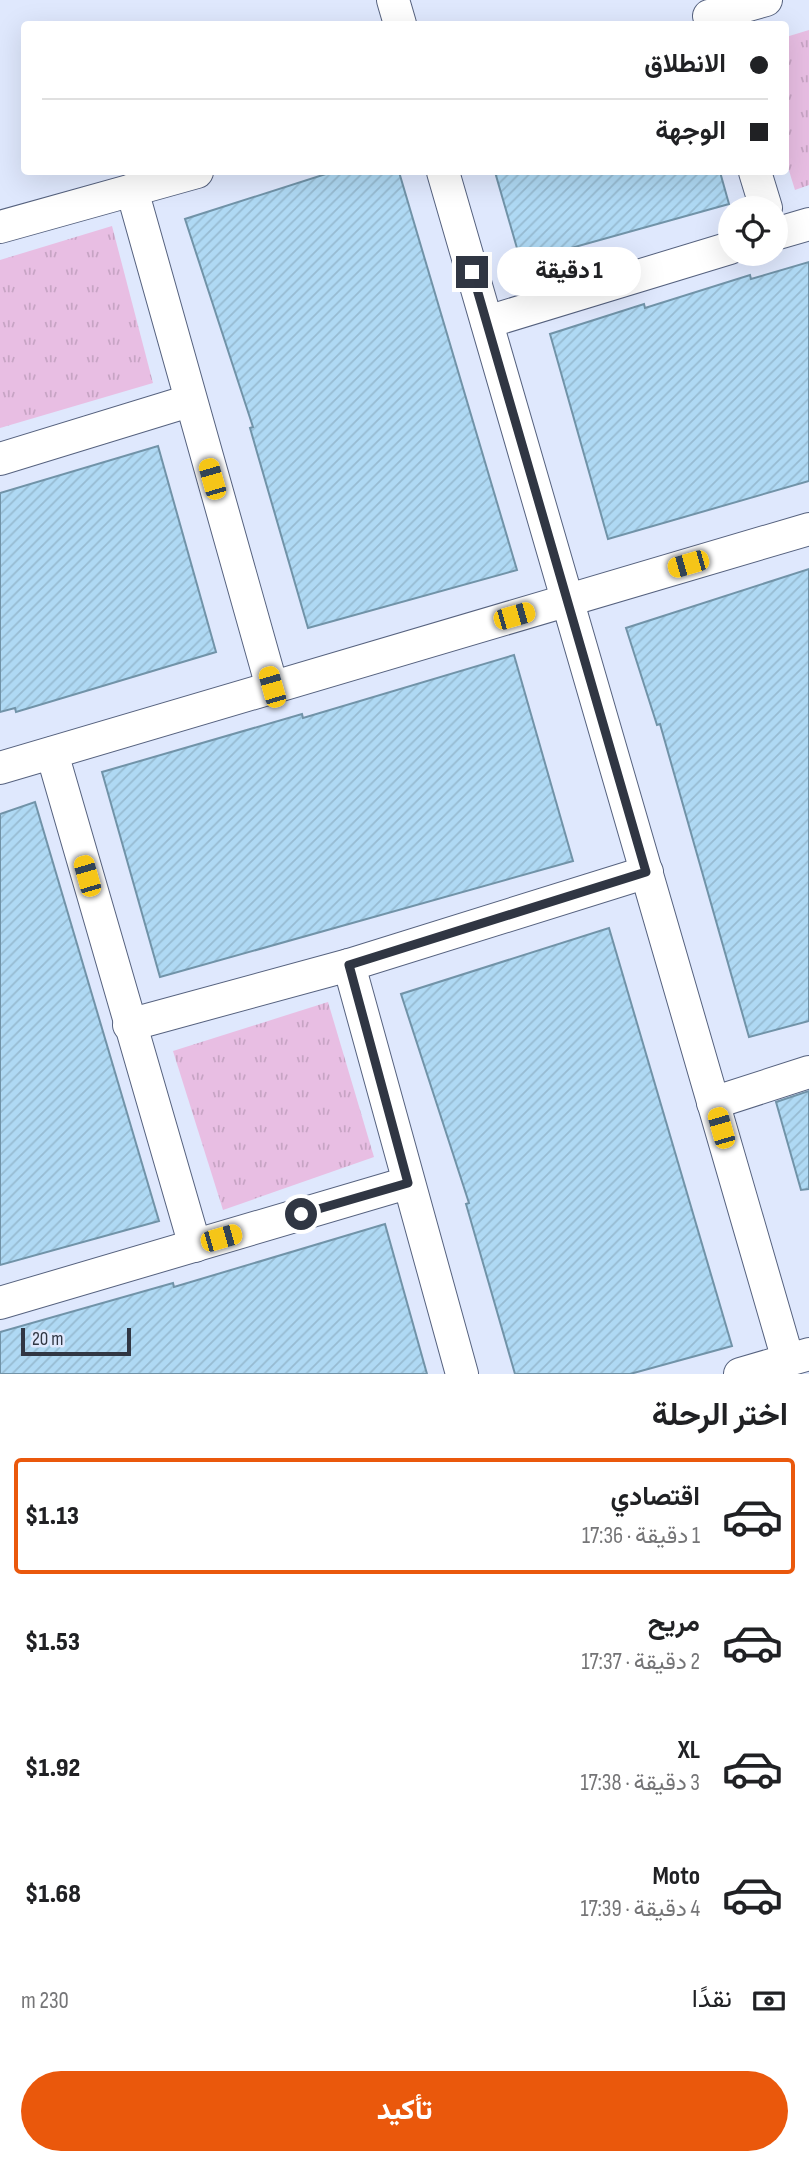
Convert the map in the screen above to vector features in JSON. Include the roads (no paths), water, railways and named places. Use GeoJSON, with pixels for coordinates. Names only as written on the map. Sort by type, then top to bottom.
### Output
{"type":"FeatureCollection","features":[{"type":"Feature","properties":{"kind":"street"},"geometry":{"type":"LineString","coordinates":[[393,0],[399,21]]}},
{"type":"Feature","properties":{"kind":"street"},"geometry":{"type":"LineString","coordinates":[[708,14],[766,0]]}},
{"type":"Feature","properties":{"kind":"street"},"geometry":{"type":"LineString","coordinates":[[0,227],[186,175]]}},
{"type":"Feature","properties":{"kind":"street"},"geometry":{"type":"LineString","coordinates":[[444,175],[713,1103],[799,1357],[740,1374]]}},
{"type":"Feature","properties":{"kind":"street"},"geometry":{"type":"LineString","coordinates":[[756,175],[762,196]]}},
{"type":"Feature","properties":{"kind":"street"},"geometry":{"type":"LineString","coordinates":[[132,190],[189,401],[272,687]]}},
{"type":"Feature","properties":{"kind":"street"},"geometry":{"type":"LineString","coordinates":[[788,230],[809,224]]}},
{"type":"Feature","properties":{"kind":"street"},"geometry":{"type":"LineString","coordinates":[[487,322],[718,252]]}},
{"type":"Feature","properties":{"kind":"street"},"geometry":{"type":"LineString","coordinates":[[0,459],[189,401]]}},
{"type":"Feature","properties":{"kind":"street"},"geometry":{"type":"LineString","coordinates":[[0,768],[809,529]]}},
{"type":"Feature","properties":{"kind":"street"},"geometry":{"type":"LineString","coordinates":[[52,753],[195,1246]]}},
{"type":"Feature","properties":{"kind":"street"},"geometry":{"type":"LineString","coordinates":[[130,1025],[349,965],[646,872]]}},
{"type":"Feature","properties":{"kind":"street"},"geometry":{"type":"LineString","coordinates":[[349,965],[462,1374]]}},
{"type":"Feature","properties":{"kind":"street"},"geometry":{"type":"LineString","coordinates":[[713,1103],[809,1072]]}},
{"type":"Feature","properties":{"kind":"street"},"geometry":{"type":"LineString","coordinates":[[0,1303],[408,1183]]}}]}
